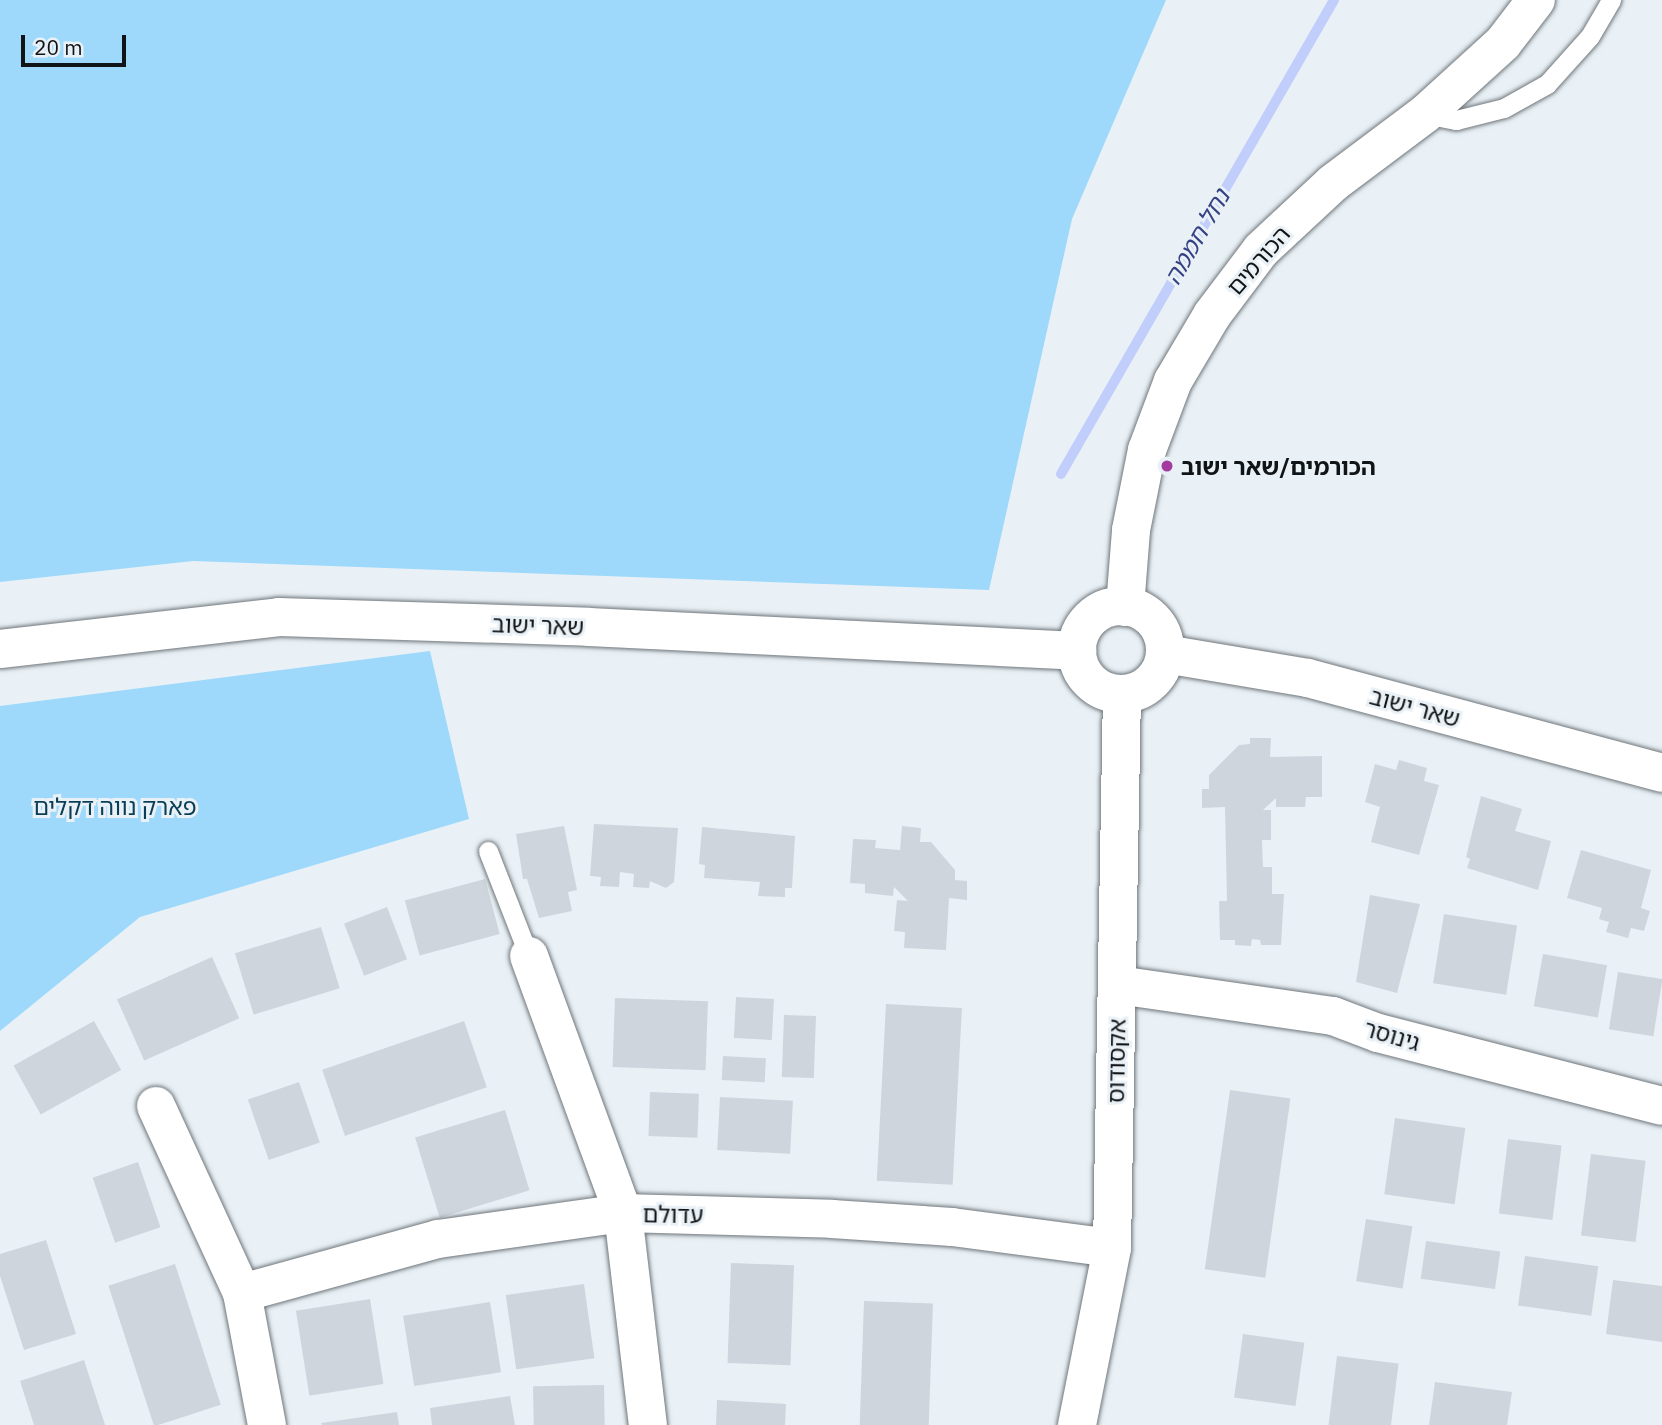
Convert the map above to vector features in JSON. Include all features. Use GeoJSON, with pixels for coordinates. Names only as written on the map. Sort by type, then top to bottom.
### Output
{"type":"FeatureCollection","features":[{"type":"Feature","properties":{"kind":"street","name":"הכורמים"},"geometry":{"type":"LineString","coordinates":[[1125,607],[1131,530],[1147,450],[1173,381],[1212,315],[1261,250],[1334,183],[1425,114],[1503,43],[1536,0]]}},
{"type":"Feature","properties":{"kind":"street"},"geometry":{"type":"LineString","coordinates":[[1125,607],[1151,617],[1164,640],[1165,654],[1156,678],[1135,692],[1122,694],[1109,692],[1088,678],[1077,651],[1079,636],[1097,614],[1125,607]]}},
{"type":"Feature","properties":{"kind":"street","name":"שאר ישוב"},"geometry":{"type":"LineString","coordinates":[[0,649],[279,617],[589,627],[1077,651]]}},
{"type":"Feature","properties":{"kind":"street","name":"שאר ישוב"},"geometry":{"type":"LineString","coordinates":[[1165,654],[1308,678],[1662,773]]}},
{"type":"Feature","properties":{"kind":"street","name":"אקסודוס"},"geometry":{"type":"LineString","coordinates":[[1077,1425],[1112,1248],[1122,694]]}},
{"type":"Feature","properties":{"kind":"street"},"geometry":{"type":"LineString","coordinates":[[529,956],[623,1213],[648,1425]]}},
{"type":"Feature","properties":{"kind":"street","name":"גינוסר"},"geometry":{"type":"LineString","coordinates":[[1118,985],[1333,1016],[1378,1033],[1662,1106]]}},
{"type":"Feature","properties":{"kind":"street"},"geometry":{"type":"LineString","coordinates":[[156,1106],[242,1293],[267,1425]]}},
{"type":"Feature","properties":{"kind":"street","name":"עדולם"},"geometry":{"type":"LineString","coordinates":[[242,1293],[438,1239],[623,1213],[832,1219],[952,1227],[1112,1248]]}},
{"type":"Feature","properties":{"kind":"lane"},"geometry":{"type":"LineString","coordinates":[[1425,114],[1456,120],[1504,108],[1547,84],[1590,36],[1611,0]]}},
{"type":"Feature","properties":{"kind":"lane"},"geometry":{"type":"LineString","coordinates":[[488,851],[529,956]]}},
{"type":"Feature","properties":{"kind":"green space"},"geometry":{"type":"Polygon","coordinates":[[[0,0],[1166,0],[1072,219],[989,590],[193,561],[0,582],[0,0]]]}},
{"type":"Feature","properties":{"kind":"green space","name":"פארק נווה דקלים"},"geometry":{"type":"Polygon","coordinates":[[[430,651],[469,819],[140,917],[0,1031],[0,706],[430,651]]]}},
{"type":"Feature","properties":{"kind":"building"},"geometry":{"type":"Polygon","coordinates":[[[1250,738],[1271,738],[1270,757],[1322,756],[1322,797],[1306,797],[1305,807],[1276,807],[1276,798],[1263,810],[1271,810],[1271,840],[1262,840],[1263,867],[1272,867],[1272,894],[1284,894],[1281,945],[1261,945],[1260,940],[1252,939],[1251,946],[1235,945],[1235,940],[1220,940],[1219,901],[1227,901],[1225,807],[1202,808],[1202,789],[1209,789],[1209,775],[1239,745],[1250,744],[1250,738]]]}},
{"type":"Feature","properties":{"kind":"building"},"geometry":{"type":"Polygon","coordinates":[[[1399,760],[1427,768],[1424,781],[1439,785],[1419,855],[1371,842],[1380,807],[1365,802],[1375,764],[1396,770],[1399,760]]]}},
{"type":"Feature","properties":{"kind":"building"},"geometry":{"type":"Polygon","coordinates":[[[1481,796],[1522,809],[1515,831],[1551,841],[1538,890],[1467,868],[1470,859],[1466,857],[1481,796]]]}},
{"type":"Feature","properties":{"kind":"building"},"geometry":{"type":"Polygon","coordinates":[[[594,824],[678,828],[674,882],[666,888],[650,881],[649,888],[633,887],[634,874],[620,872],[619,887],[600,886],[601,877],[590,876],[594,824]]]}},
{"type":"Feature","properties":{"kind":"building"},"geometry":{"type":"Polygon","coordinates":[[[564,826],[577,890],[568,892],[572,911],[539,918],[527,879],[523,879],[516,834],[564,826]]]}},
{"type":"Feature","properties":{"kind":"building"},"geometry":{"type":"Polygon","coordinates":[[[902,826],[921,828],[920,842],[931,842],[955,870],[955,880],[967,881],[967,900],[949,898],[946,950],[904,948],[905,932],[894,931],[897,900],[908,901],[894,887],[893,896],[865,893],[865,884],[850,883],[853,839],[876,840],[875,848],[900,850],[902,826]]]}},
{"type":"Feature","properties":{"kind":"building"},"geometry":{"type":"Polygon","coordinates":[[[702,827],[795,836],[792,888],[785,888],[785,897],[758,896],[760,882],[704,878],[705,865],[699,864],[702,827]]]}},
{"type":"Feature","properties":{"kind":"building"},"geometry":{"type":"Polygon","coordinates":[[[1581,850],[1651,870],[1641,908],[1650,911],[1644,931],[1631,928],[1628,938],[1606,932],[1609,922],[1599,919],[1602,908],[1567,898],[1581,850]]]}},
{"type":"Feature","properties":{"kind":"building"},"geometry":{"type":"Polygon","coordinates":[[[485,879],[500,934],[420,956],[405,900],[485,879]]]}},
{"type":"Feature","properties":{"kind":"building"},"geometry":{"type":"Polygon","coordinates":[[[1370,895],[1420,904],[1397,993],[1356,982],[1370,895]]]}},
{"type":"Feature","properties":{"kind":"building"},"geometry":{"type":"Polygon","coordinates":[[[387,907],[407,959],[364,976],[344,923],[387,907]]]}},
{"type":"Feature","properties":{"kind":"building"},"geometry":{"type":"Polygon","coordinates":[[[1444,914],[1517,926],[1506,995],[1433,983],[1444,914]]]}},
{"type":"Feature","properties":{"kind":"building"},"geometry":{"type":"Polygon","coordinates":[[[321,927],[340,988],[254,1015],[235,953],[321,927]]]}},
{"type":"Feature","properties":{"kind":"building"},"geometry":{"type":"Polygon","coordinates":[[[1543,954],[1607,965],[1598,1017],[1534,1006],[1543,954]]]}},
{"type":"Feature","properties":{"kind":"building"},"geometry":{"type":"Polygon","coordinates":[[[212,957],[239,1018],[144,1061],[117,999],[212,957]]]}},
{"type":"Feature","properties":{"kind":"building"},"geometry":{"type":"Polygon","coordinates":[[[1618,972],[1662,979],[1653,1036],[1609,1029],[1618,972]]]}},
{"type":"Feature","properties":{"kind":"building"},"geometry":{"type":"Polygon","coordinates":[[[736,997],[774,999],[772,1040],[734,1038],[736,997]]]}},
{"type":"Feature","properties":{"kind":"building"},"geometry":{"type":"Polygon","coordinates":[[[615,998],[708,1001],[706,1070],[613,1067],[615,998]]]}},
{"type":"Feature","properties":{"kind":"building"},"geometry":{"type":"Polygon","coordinates":[[[886,1004],[962,1008],[953,1185],[877,1181],[886,1004]]]}},
{"type":"Feature","properties":{"kind":"building"},"geometry":{"type":"Polygon","coordinates":[[[784,1015],[816,1016],[814,1078],[782,1077],[784,1015]]]}},
{"type":"Feature","properties":{"kind":"building"},"geometry":{"type":"Polygon","coordinates":[[[94,1021],[121,1070],[41,1115],[14,1066],[94,1021]]]}},
{"type":"Feature","properties":{"kind":"building"},"geometry":{"type":"Polygon","coordinates":[[[464,1021],[487,1087],[345,1136],[322,1070],[464,1021]]]}},
{"type":"Feature","properties":{"kind":"building"},"geometry":{"type":"Polygon","coordinates":[[[723,1056],[766,1058],[765,1082],[722,1080],[723,1056]]]}},
{"type":"Feature","properties":{"kind":"building"},"geometry":{"type":"Polygon","coordinates":[[[299,1082],[320,1143],[269,1160],[248,1100],[299,1082]]]}},
{"type":"Feature","properties":{"kind":"building"},"geometry":{"type":"Polygon","coordinates":[[[1230,1090],[1290,1098],[1265,1278],[1205,1269],[1230,1090]]]}},
{"type":"Feature","properties":{"kind":"building"},"geometry":{"type":"Polygon","coordinates":[[[650,1092],[699,1094],[697,1138],[648,1136],[650,1092]]]}},
{"type":"Feature","properties":{"kind":"building"},"geometry":{"type":"Polygon","coordinates":[[[720,1097],[793,1101],[790,1154],[717,1150],[720,1097]]]}},
{"type":"Feature","properties":{"kind":"building"},"geometry":{"type":"Polygon","coordinates":[[[505,1110],[530,1190],[440,1218],[415,1137],[505,1110]]]}},
{"type":"Feature","properties":{"kind":"building"},"geometry":{"type":"Polygon","coordinates":[[[1395,1118],[1465,1128],[1455,1204],[1384,1194],[1395,1118]]]}},
{"type":"Feature","properties":{"kind":"building"},"geometry":{"type":"Polygon","coordinates":[[[1508,1139],[1562,1146],[1552,1220],[1499,1213],[1508,1139]]]}},
{"type":"Feature","properties":{"kind":"building"},"geometry":{"type":"Polygon","coordinates":[[[1591,1154],[1646,1161],[1636,1242],[1581,1235],[1591,1154]]]}},
{"type":"Feature","properties":{"kind":"building"},"geometry":{"type":"Polygon","coordinates":[[[138,1162],[160,1227],[115,1243],[93,1178],[138,1162]]]}},
{"type":"Feature","properties":{"kind":"building"},"geometry":{"type":"Polygon","coordinates":[[[1366,1219],[1412,1226],[1403,1289],[1356,1281],[1366,1219]]]}},
{"type":"Feature","properties":{"kind":"building"},"geometry":{"type":"Polygon","coordinates":[[[46,1240],[76,1334],[24,1350],[0,1276],[0,1254],[46,1240]]]}},
{"type":"Feature","properties":{"kind":"building"},"geometry":{"type":"Polygon","coordinates":[[[1426,1241],[1500,1251],[1495,1289],[1421,1279],[1426,1241]]]}},
{"type":"Feature","properties":{"kind":"building"},"geometry":{"type":"Polygon","coordinates":[[[1525,1256],[1598,1266],[1591,1316],[1518,1306],[1525,1256]]]}},
{"type":"Feature","properties":{"kind":"building"},"geometry":{"type":"Polygon","coordinates":[[[731,1263],[794,1265],[790,1365],[728,1363],[731,1263]]]}},
{"type":"Feature","properties":{"kind":"building"},"geometry":{"type":"Polygon","coordinates":[[[175,1264],[221,1405],[154,1425],[108,1286],[175,1264]]]}},
{"type":"Feature","properties":{"kind":"building"},"geometry":{"type":"Polygon","coordinates":[[[1613,1280],[1662,1286],[1662,1342],[1606,1334],[1613,1280]]]}},
{"type":"Feature","properties":{"kind":"building"},"geometry":{"type":"Polygon","coordinates":[[[584,1284],[594,1358],[516,1369],[506,1295],[584,1284]]]}},
{"type":"Feature","properties":{"kind":"building"},"geometry":{"type":"Polygon","coordinates":[[[370,1299],[383,1384],[309,1396],[296,1311],[370,1299]]]}},
{"type":"Feature","properties":{"kind":"building"},"geometry":{"type":"Polygon","coordinates":[[[864,1301],[933,1303],[929,1425],[860,1425],[864,1301]]]}},
{"type":"Feature","properties":{"kind":"building"},"geometry":{"type":"Polygon","coordinates":[[[490,1302],[501,1372],[414,1386],[403,1316],[490,1302]]]}},
{"type":"Feature","properties":{"kind":"building"},"geometry":{"type":"Polygon","coordinates":[[[1243,1334],[1304,1343],[1295,1406],[1234,1397],[1243,1334]]]}},
{"type":"Feature","properties":{"kind":"building"},"geometry":{"type":"Polygon","coordinates":[[[1337,1356],[1399,1364],[1391,1425],[1329,1425],[1337,1356]]]}},
{"type":"Feature","properties":{"kind":"building"},"geometry":{"type":"Polygon","coordinates":[[[84,1360],[105,1425],[34,1425],[20,1381],[84,1360]]]}},
{"type":"Feature","properties":{"kind":"building"},"geometry":{"type":"Polygon","coordinates":[[[1435,1382],[1512,1392],[1507,1425],[1429,1425],[1435,1382]]]}},
{"type":"Feature","properties":{"kind":"building"},"geometry":{"type":"Polygon","coordinates":[[[604,1385],[605,1425],[534,1425],[533,1386],[604,1385]]]}},
{"type":"Feature","properties":{"kind":"building"},"geometry":{"type":"Polygon","coordinates":[[[510,1396],[515,1425],[432,1425],[430,1408],[510,1396]]]}},
{"type":"Feature","properties":{"kind":"building"},"geometry":{"type":"Polygon","coordinates":[[[717,1400],[786,1404],[785,1425],[716,1425],[717,1400]]]}},
{"type":"Feature","properties":{"kind":"building"},"geometry":{"type":"Polygon","coordinates":[[[397,1412],[399,1425],[321,1423],[397,1412]]]}},
{"type":"Feature","properties":{"kind":"waterway","name":"נחל חממה"},"geometry":{"type":"LineString","coordinates":[[1061,474],[1334,0]]}},
{"type":"Feature","properties":{"kind":"place","name":"הכורמים/שאר ישוב"},"geometry":{"type":"Point","coordinates":[1167,466]}}]}
